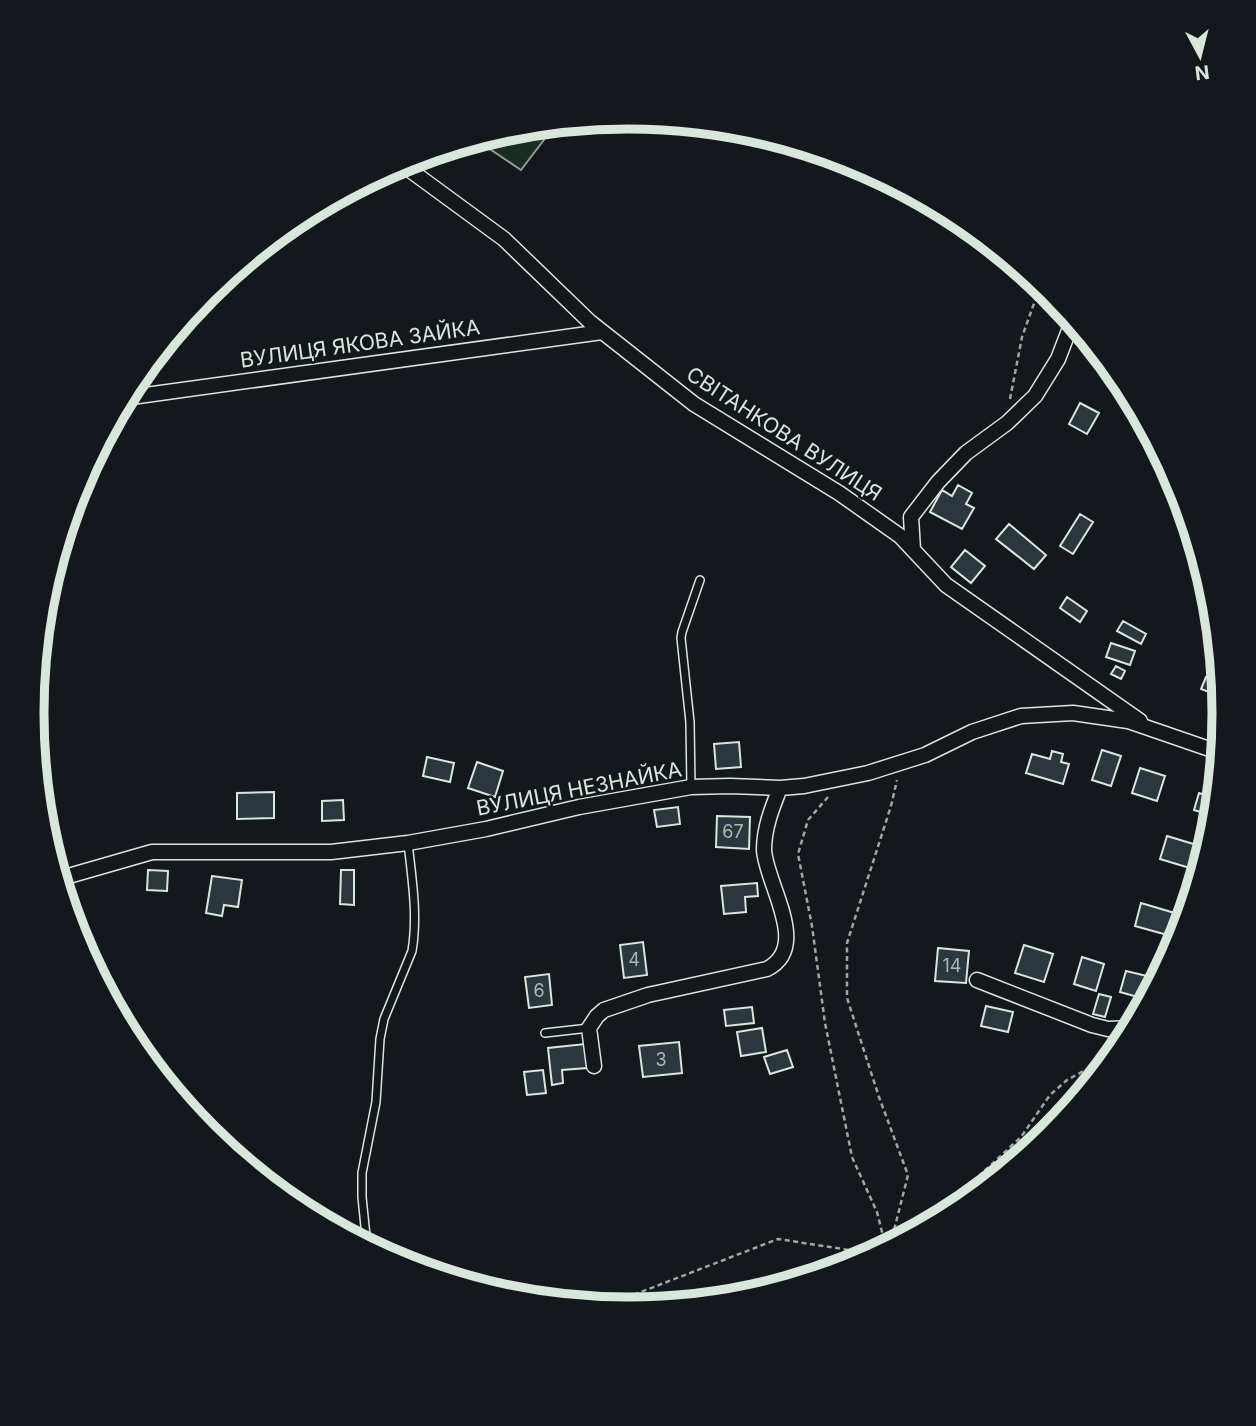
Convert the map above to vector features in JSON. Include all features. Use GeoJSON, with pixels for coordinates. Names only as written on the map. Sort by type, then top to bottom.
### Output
{"type":"FeatureCollection","features":[{"type":"Feature","properties":{"kind":"street","name":"СВІТАНКОВА ВУЛИЦЯ"},"geometry":{"type":"LineString","coordinates":[[407,172],[504,239],[590,322],[695,404],[839,493],[900,536],[946,585],[1153,730]]}},
{"type":"Feature","properties":{"kind":"street"},"geometry":{"type":"LineString","coordinates":[[913,550],[911,517],[957,462],[983,439],[1007,424],[1035,396],[1058,359],[1069,330]]}},
{"type":"Feature","properties":{"kind":"street","name":"ВУЛИЦЯ ЯКОВА ЗАЙКА"},"geometry":{"type":"LineString","coordinates":[[137,396],[603,332]]}},
{"type":"Feature","properties":{"kind":"street","name":"ВУЛИЦЯ НЕЗНАЙКА"},"geometry":{"type":"LineString","coordinates":[[68,876],[152,852],[331,852],[408,843],[486,829],[579,807],[691,787],[804,786],[901,763],[1021,716],[1073,713],[1128,721],[1211,750]]}},
{"type":"Feature","properties":{"kind":"street"},"geometry":{"type":"LineString","coordinates":[[594,1066],[589,1028],[604,1010],[671,989],[767,969],[779,960],[785,946],[785,926],[764,852],[767,827],[780,788]]}},
{"type":"Feature","properties":{"kind":"street"},"geometry":{"type":"LineString","coordinates":[[977,980],[1092,1025],[1120,1028]]}},
{"type":"Feature","properties":{"kind":"lane"},"geometry":{"type":"LineString","coordinates":[[691,787],[690,722],[681,638],[700,580]]}},
{"type":"Feature","properties":{"kind":"lane"},"geometry":{"type":"LineString","coordinates":[[366,1235],[362,1173],[376,1102],[380,1039],[384,1019],[412,951],[412,882],[408,843]]}},
{"type":"Feature","properties":{"kind":"lane"},"geometry":{"type":"LineString","coordinates":[[545,1033],[589,1028]]}},
{"type":"Feature","properties":{"kind":"path"},"geometry":{"type":"LineString","coordinates":[[1007,424],[1022,337],[1037,296]]}},
{"type":"Feature","properties":{"kind":"path"},"geometry":{"type":"LineString","coordinates":[[893,1233],[908,1175],[847,998],[847,943],[891,806],[901,763]]}},
{"type":"Feature","properties":{"kind":"path"},"geometry":{"type":"LineString","coordinates":[[844,778],[808,820],[798,854],[812,926],[825,1023],[852,1157],[877,1212],[884,1238]]}},
{"type":"Feature","properties":{"kind":"path"},"geometry":{"type":"LineString","coordinates":[[966,1190],[1021,1137],[1050,1095],[1068,1080],[1095,1065]]}},
{"type":"Feature","properties":{"kind":"path"},"geometry":{"type":"LineString","coordinates":[[1084,1079],[1087,1069]]}},
{"type":"Feature","properties":{"kind":"path"},"geometry":{"type":"LineString","coordinates":[[628,1297],[778,1239],[856,1251]]}},
{"type":"Feature","properties":{"kind":"green space"},"geometry":{"type":"Polygon","coordinates":[[[548,135],[521,170],[486,147],[548,135]]]}},
{"type":"Feature","properties":{"kind":"building"},"geometry":{"type":"Polygon","coordinates":[[[1080,403],[1099,413],[1087,434],[1069,424],[1080,403]]]}},
{"type":"Feature","properties":{"kind":"building"},"geometry":{"type":"Polygon","coordinates":[[[958,485],[972,493],[966,504],[974,508],[962,529],[930,512],[942,490],[952,496],[958,485]]]}},
{"type":"Feature","properties":{"kind":"building"},"geometry":{"type":"Polygon","coordinates":[[[1080,514],[1093,522],[1073,554],[1060,546],[1080,514]]]}},
{"type":"Feature","properties":{"kind":"building"},"geometry":{"type":"Polygon","coordinates":[[[1009,524],[1046,555],[1034,569],[996,539],[1009,524]]]}},
{"type":"Feature","properties":{"kind":"building"},"geometry":{"type":"Polygon","coordinates":[[[965,550],[985,566],[971,583],[951,567],[965,550]]]}},
{"type":"Feature","properties":{"kind":"building"},"geometry":{"type":"Polygon","coordinates":[[[1067,597],[1087,611],[1080,622],[1060,608],[1067,597]]]}},
{"type":"Feature","properties":{"kind":"building"},"geometry":{"type":"Polygon","coordinates":[[[1123,621],[1146,634],[1141,644],[1117,631],[1123,621]]]}},
{"type":"Feature","properties":{"kind":"building"},"geometry":{"type":"Polygon","coordinates":[[[1111,643],[1135,651],[1130,665],[1106,657],[1111,643]]]}},
{"type":"Feature","properties":{"kind":"building"},"geometry":{"type":"Polygon","coordinates":[[[1116,666],[1125,671],[1121,679],[1111,674],[1116,666]]]}},
{"type":"Feature","properties":{"kind":"building"},"geometry":{"type":"Polygon","coordinates":[[[1206,677],[1211,679],[1211,693],[1201,689],[1206,677]]]}},
{"type":"Feature","properties":{"kind":"building"},"geometry":{"type":"Polygon","coordinates":[[[739,742],[741,767],[716,769],[714,744],[739,742]]]}},
{"type":"Feature","properties":{"kind":"building"},"geometry":{"type":"Polygon","coordinates":[[[1102,750],[1121,756],[1111,786],[1092,780],[1102,750]]]}},
{"type":"Feature","properties":{"kind":"building"},"geometry":{"type":"Polygon","coordinates":[[[1052,751],[1063,754],[1061,762],[1069,764],[1063,784],[1026,773],[1032,754],[1050,759],[1052,751]]]}},
{"type":"Feature","properties":{"kind":"building"},"geometry":{"type":"Polygon","coordinates":[[[427,757],[454,763],[450,782],[423,776],[427,757]]]}},
{"type":"Feature","properties":{"kind":"building"},"geometry":{"type":"Polygon","coordinates":[[[477,762],[503,771],[495,797],[468,788],[477,762]]]}},
{"type":"Feature","properties":{"kind":"building"},"geometry":{"type":"Polygon","coordinates":[[[1140,768],[1165,776],[1157,801],[1132,793],[1140,768]]]}},
{"type":"Feature","properties":{"kind":"building"},"geometry":{"type":"Polygon","coordinates":[[[274,792],[274,818],[237,819],[237,793],[274,792]]]}},
{"type":"Feature","properties":{"kind":"building"},"geometry":{"type":"Polygon","coordinates":[[[1199,793],[1206,795],[1203,813],[1194,810],[1199,793]]]}},
{"type":"Feature","properties":{"kind":"building"},"geometry":{"type":"Polygon","coordinates":[[[343,800],[344,820],[322,821],[322,801],[343,800]]]}},
{"type":"Feature","properties":{"kind":"building"},"geometry":{"type":"Polygon","coordinates":[[[678,807],[680,824],[657,827],[654,810],[678,807]]]}},
{"type":"Feature","properties":{"kind":"building"},"geometry":{"type":"Polygon","coordinates":[[[717,816],[750,817],[749,849],[716,847],[717,816]]]}},
{"type":"Feature","properties":{"kind":"building"},"geometry":{"type":"Polygon","coordinates":[[[1167,836],[1197,845],[1191,868],[1160,859],[1167,836]]]}},
{"type":"Feature","properties":{"kind":"building"},"geometry":{"type":"Polygon","coordinates":[[[148,870],[168,871],[167,891],[147,890],[148,870]]]}},
{"type":"Feature","properties":{"kind":"building"},"geometry":{"type":"Polygon","coordinates":[[[341,870],[354,870],[354,905],[340,904],[341,870]]]}},
{"type":"Feature","properties":{"kind":"building"},"geometry":{"type":"Polygon","coordinates":[[[212,876],[242,880],[238,907],[224,905],[222,916],[206,913],[212,876]]]}},
{"type":"Feature","properties":{"kind":"building"},"geometry":{"type":"Polygon","coordinates":[[[757,883],[758,896],[745,897],[746,912],[724,914],[721,886],[757,883]]]}},
{"type":"Feature","properties":{"kind":"building"},"geometry":{"type":"Polygon","coordinates":[[[1141,903],[1176,914],[1169,935],[1135,926],[1141,903]]]}},
{"type":"Feature","properties":{"kind":"building"},"geometry":{"type":"Polygon","coordinates":[[[643,942],[647,975],[624,978],[620,945],[643,942]]]}},
{"type":"Feature","properties":{"kind":"building"},"geometry":{"type":"Polygon","coordinates":[[[1024,945],[1053,954],[1044,982],[1015,973],[1024,945]]]}},
{"type":"Feature","properties":{"kind":"building"},"geometry":{"type":"Polygon","coordinates":[[[938,948],[969,951],[966,983],[935,981],[938,948]]]}},
{"type":"Feature","properties":{"kind":"building"},"geometry":{"type":"Polygon","coordinates":[[[1082,957],[1104,964],[1096,991],[1074,984],[1082,957]]]}},
{"type":"Feature","properties":{"kind":"building"},"geometry":{"type":"Polygon","coordinates":[[[1126,971],[1149,977],[1138,997],[1120,992],[1126,971]]]}},
{"type":"Feature","properties":{"kind":"building"},"geometry":{"type":"Polygon","coordinates":[[[549,974],[552,1005],[529,1008],[525,977],[549,974]]]}},
{"type":"Feature","properties":{"kind":"building"},"geometry":{"type":"Polygon","coordinates":[[[1099,994],[1111,997],[1105,1017],[1093,1014],[1099,994]]]}},
{"type":"Feature","properties":{"kind":"building"},"geometry":{"type":"Polygon","coordinates":[[[986,1006],[1013,1012],[1008,1032],[981,1026],[986,1006]]]}},
{"type":"Feature","properties":{"kind":"building"},"geometry":{"type":"Polygon","coordinates":[[[752,1007],[754,1023],[726,1026],[724,1010],[752,1007]]]}},
{"type":"Feature","properties":{"kind":"building"},"geometry":{"type":"Polygon","coordinates":[[[762,1028],[766,1052],[741,1056],[737,1032],[762,1028]]]}},
{"type":"Feature","properties":{"kind":"building"},"geometry":{"type":"Polygon","coordinates":[[[679,1042],[682,1073],[643,1077],[639,1046],[679,1042]]]}},
{"type":"Feature","properties":{"kind":"building"},"geometry":{"type":"Polygon","coordinates":[[[585,1044],[587,1068],[562,1070],[563,1083],[552,1085],[548,1048],[585,1044]]]}},
{"type":"Feature","properties":{"kind":"building"},"geometry":{"type":"Polygon","coordinates":[[[787,1050],[793,1067],[770,1074],[764,1057],[787,1050]]]}},
{"type":"Feature","properties":{"kind":"building"},"geometry":{"type":"Polygon","coordinates":[[[543,1070],[546,1093],[527,1095],[524,1072],[543,1070]]]}}]}
